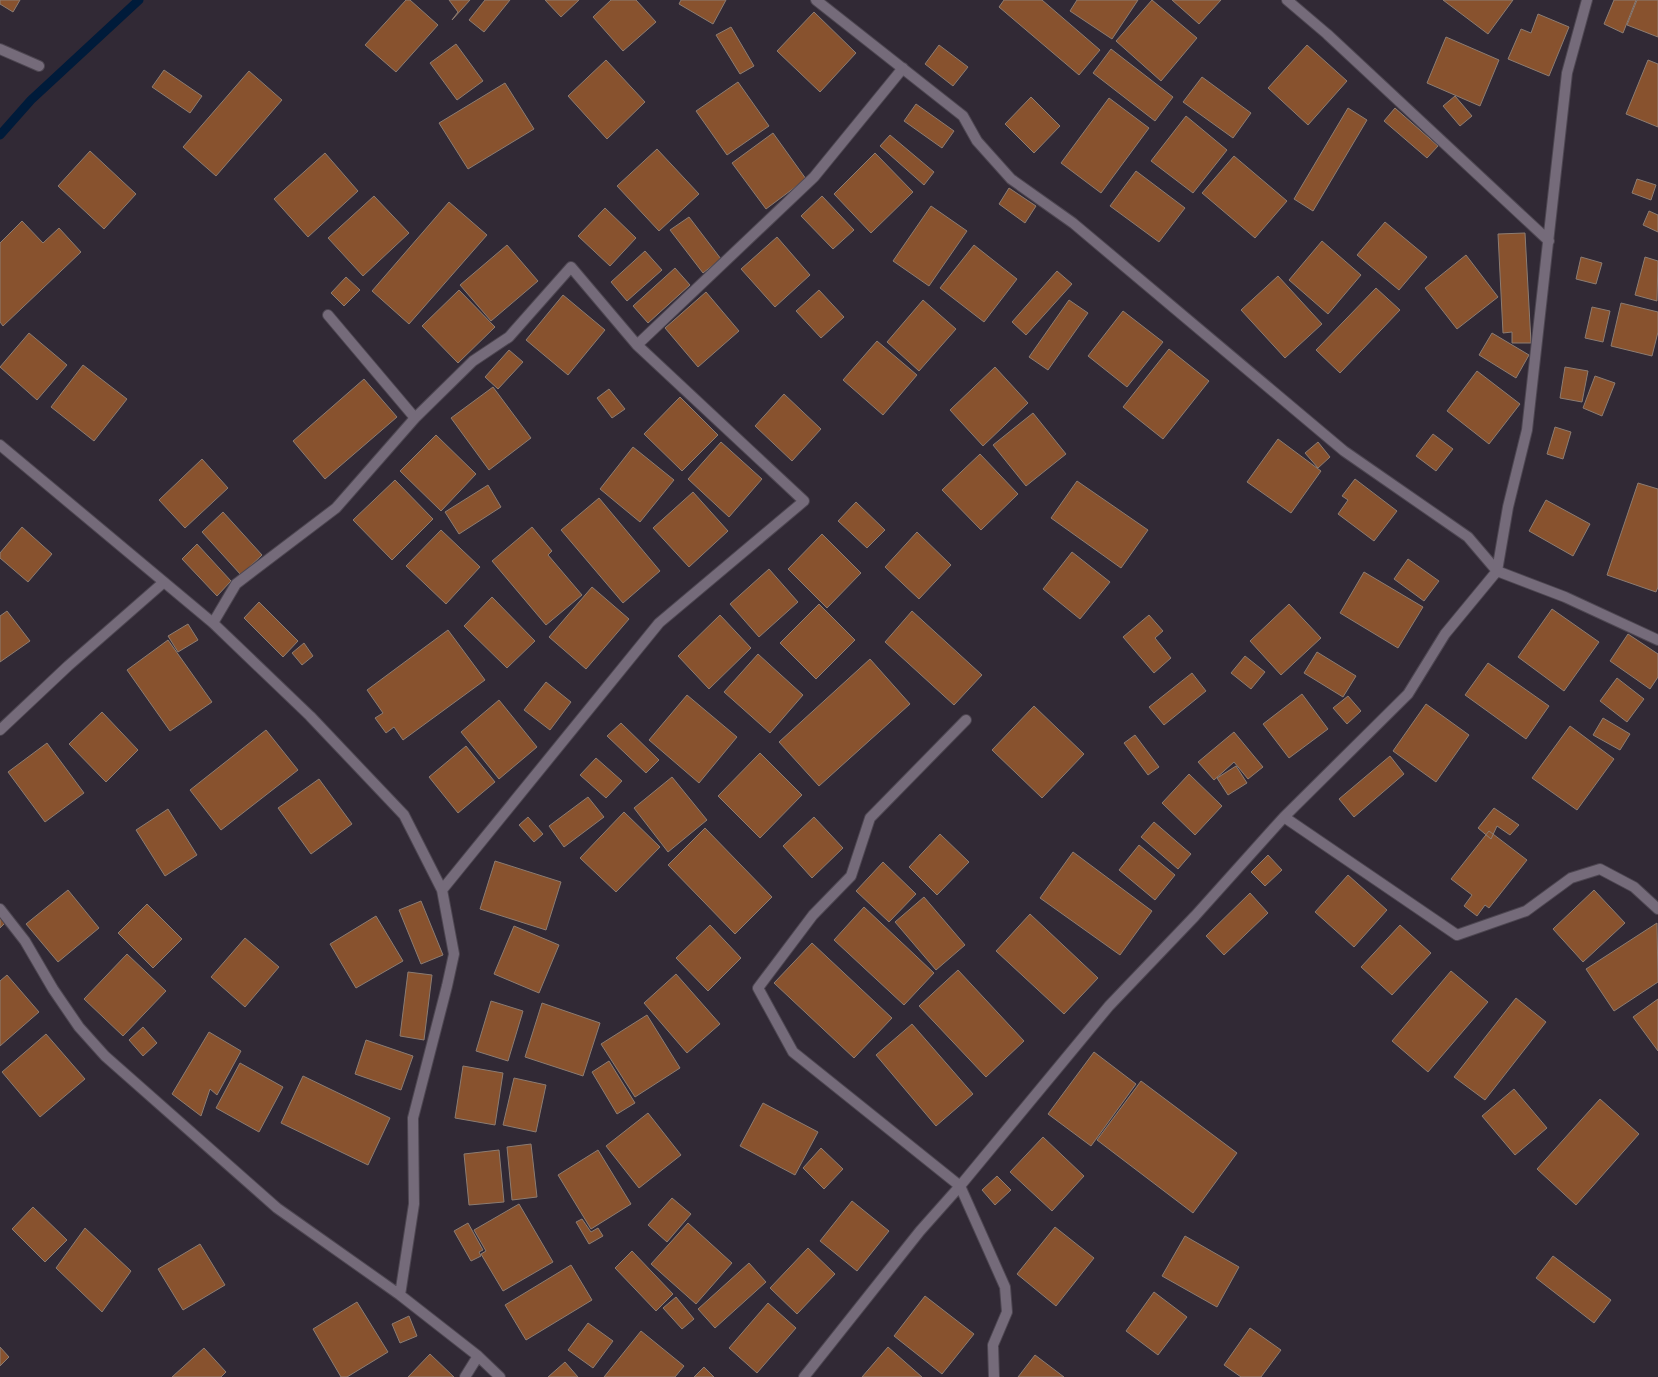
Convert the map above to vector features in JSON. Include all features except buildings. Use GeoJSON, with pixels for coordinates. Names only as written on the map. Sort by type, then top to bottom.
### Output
{"type":"FeatureCollection","features":[{"type":"Feature","properties":{"kind":"street"},"geometry":{"type":"LineString","coordinates":[[816,0],[963,116],[977,141],[1011,179],[1073,223],[1344,451],[1468,537],[1497,571],[1566,597],[1658,640]]}},
{"type":"Feature","properties":{"kind":"street"},"geometry":{"type":"LineString","coordinates":[[1287,0],[1327,34],[1549,241]]}},
{"type":"Feature","properties":{"kind":"street"},"geometry":{"type":"LineString","coordinates":[[804,1377],[920,1231],[960,1186],[1109,1006],[1195,916],[1284,818],[1408,694],[1445,634],[1497,571],[1508,507],[1527,430],[1567,73],[1587,0]]}},
{"type":"Feature","properties":{"kind":"street"},"geometry":{"type":"LineString","coordinates":[[0,49],[39,66]]}},
{"type":"Feature","properties":{"kind":"street"},"geometry":{"type":"LineString","coordinates":[[638,344],[814,177],[903,68]]}},
{"type":"Feature","properties":{"kind":"street"},"geometry":{"type":"LineString","coordinates":[[213,623],[236,584],[336,508],[415,418],[473,360],[509,337],[571,267],[638,344],[804,501],[659,623],[442,890]]}},
{"type":"Feature","properties":{"kind":"street"},"geometry":{"type":"LineString","coordinates":[[328,315],[415,418]]}},
{"type":"Feature","properties":{"kind":"street"},"geometry":{"type":"LineString","coordinates":[[0,445],[213,623],[310,716],[404,815],[442,890],[454,954],[413,1118],[414,1204],[400,1295]]}},
{"type":"Feature","properties":{"kind":"street"},"geometry":{"type":"LineString","coordinates":[[0,730],[68,666],[164,582]]}},
{"type":"Feature","properties":{"kind":"street"},"geometry":{"type":"LineString","coordinates":[[966,720],[870,818],[851,876],[813,915],[758,988],[793,1052],[960,1186],[1004,1287],[1007,1312],[993,1345],[994,1377]]}},
{"type":"Feature","properties":{"kind":"street"},"geometry":{"type":"LineString","coordinates":[[1284,818],[1457,935],[1526,911],[1571,878],[1600,869],[1634,887],[1658,909]]}},
{"type":"Feature","properties":{"kind":"street"},"geometry":{"type":"LineString","coordinates":[[0,909],[25,941],[53,989],[79,1027],[105,1056],[277,1208],[400,1295],[478,1356],[500,1377]]}},
{"type":"Feature","properties":{"kind":"street"},"geometry":{"type":"LineString","coordinates":[[465,1377],[478,1356]]}},
{"type":"Feature","properties":{"kind":"waterway"},"geometry":{"type":"LineString","coordinates":[[0,135],[31,100],[139,0]]}}]}
